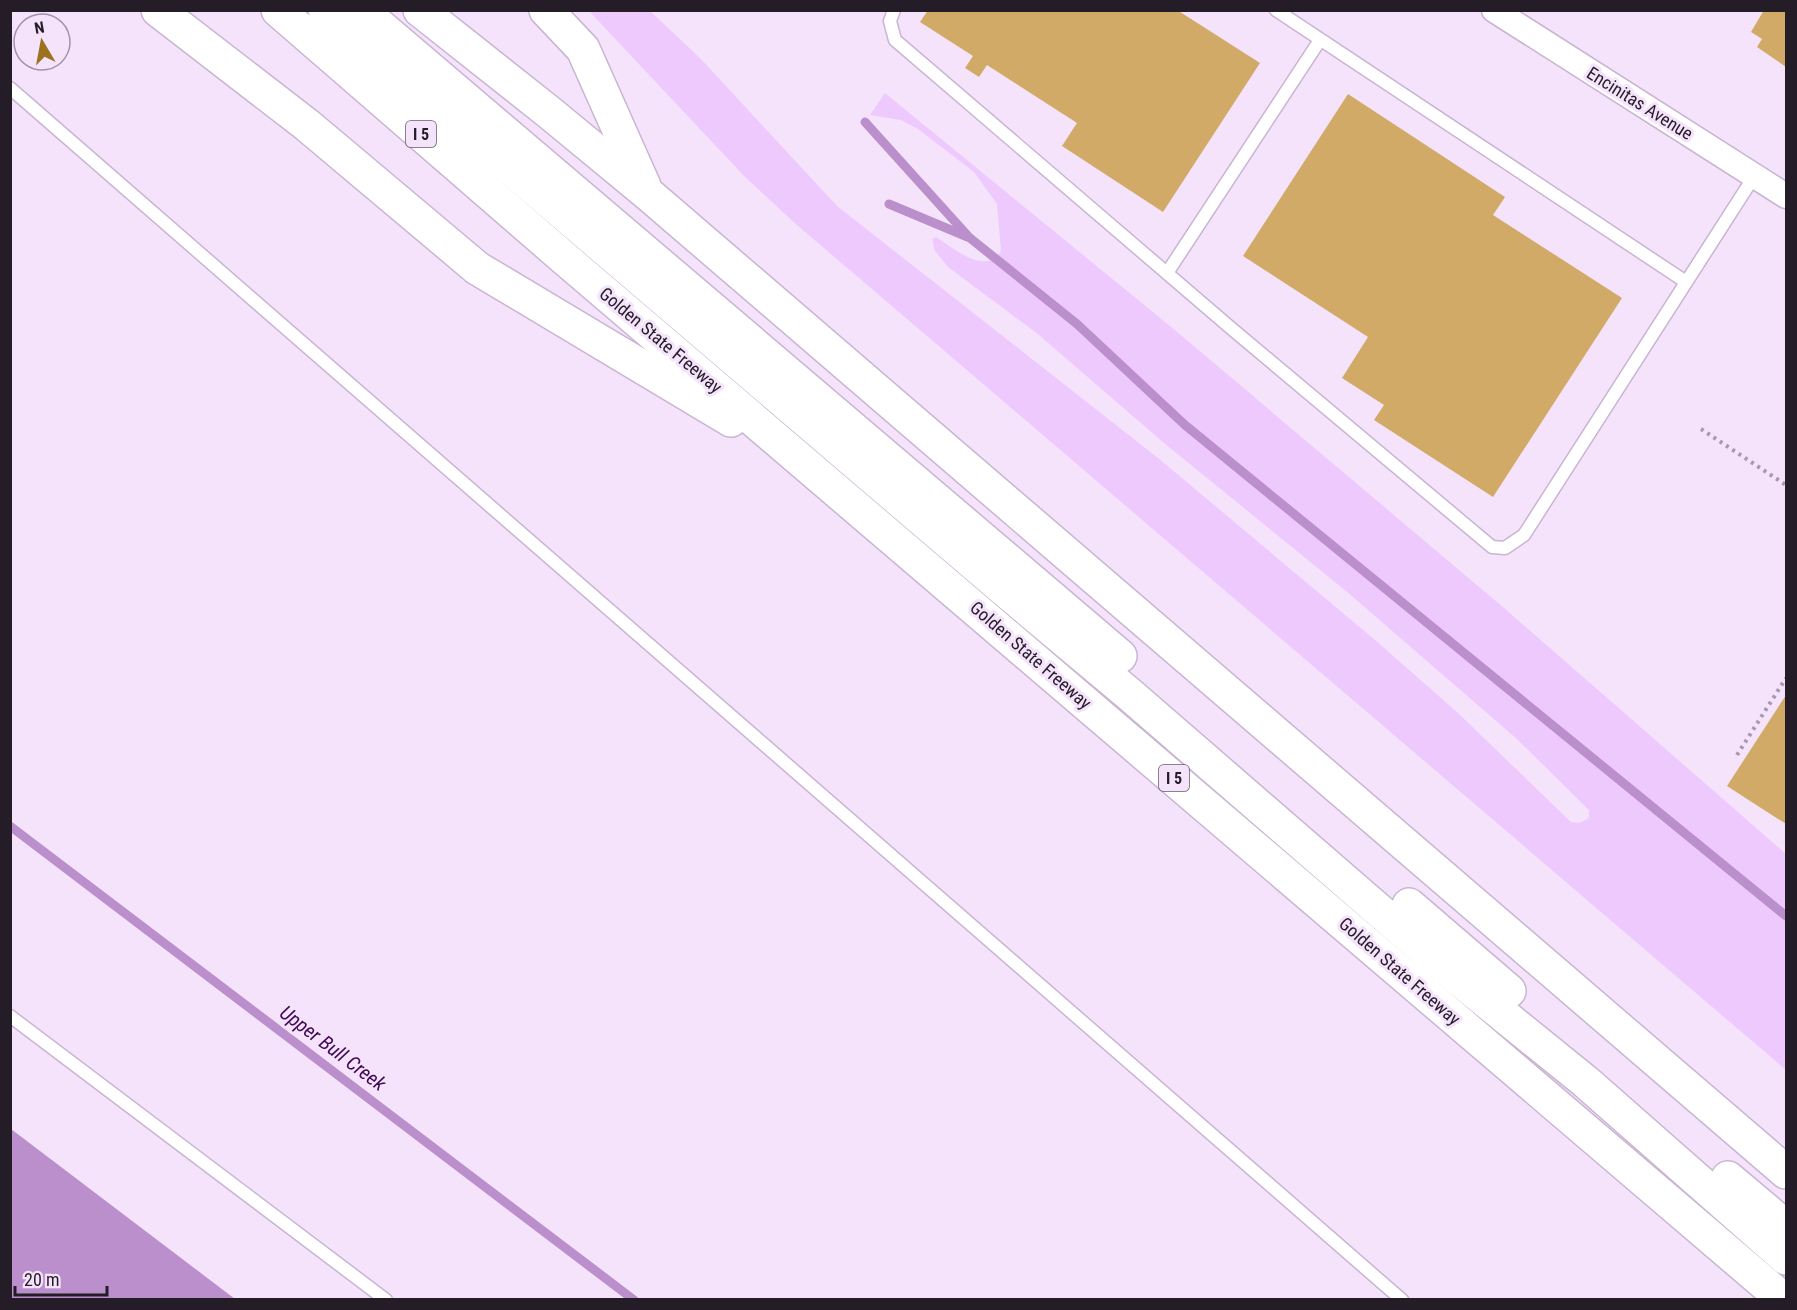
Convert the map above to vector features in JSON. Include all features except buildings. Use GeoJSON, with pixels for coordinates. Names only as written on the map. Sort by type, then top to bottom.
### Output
{"type":"FeatureCollection","features":[{"type":"Feature","properties":{"kind":"highway"},"geometry":{"type":"LineString","coordinates":[[158,10],[307,125],[477,268],[815,471]]}},
{"type":"Feature","properties":{"kind":"highway","name":"Golden State Freeway"},"geometry":{"type":"LineString","coordinates":[[278,10],[1784,1299]]}},
{"type":"Feature","properties":{"kind":"highway"},"geometry":{"type":"LineString","coordinates":[[325,10],[1128,693],[1450,972],[1586,1082],[1786,1258]]}},
{"type":"Feature","properties":{"kind":"highway"},"geometry":{"type":"LineString","coordinates":[[361,10],[1786,1227]]}},
{"type":"Feature","properties":{"kind":"highway"},"geometry":{"type":"LineString","coordinates":[[420,10],[550,113],[647,194],[1786,1172]]}},
{"type":"Feature","properties":{"kind":"highway"},"geometry":{"type":"LineString","coordinates":[[546,10],[583,49],[647,194]]}},
{"type":"Feature","properties":{"kind":"street","name":"Encinitas Avenue"},"geometry":{"type":"LineString","coordinates":[[1494,10],[1786,195]]}},
{"type":"Feature","properties":{"kind":"lane"},"geometry":{"type":"LineString","coordinates":[[894,10],[890,21],[895,40],[1167,273],[1492,546],[1505,548],[1524,535],[1755,175]]}},
{"type":"Feature","properties":{"kind":"lane"},"geometry":{"type":"LineString","coordinates":[[1276,10],[1686,282]]}},
{"type":"Feature","properties":{"kind":"lane"},"geometry":{"type":"LineString","coordinates":[[1167,273],[1320,39]]}},
{"type":"Feature","properties":{"kind":"lane"},"geometry":{"type":"LineString","coordinates":[[10,88],[1402,1299]]}},
{"type":"Feature","properties":{"kind":"lane"},"geometry":{"type":"LineString","coordinates":[[10,1016],[386,1299]]}},
{"type":"Feature","properties":{"kind":"path"},"geometry":{"type":"LineString","coordinates":[[1701,429],[1786,485]]}},
{"type":"Feature","properties":{"kind":"path"},"geometry":{"type":"LineString","coordinates":[[1737,755],[1786,678]]}},
{"type":"Feature","properties":{"kind":"shaded area"},"geometry":{"type":"Polygon","coordinates":[[[589,11],[650,11],[700,58],[837,206],[1158,458],[1375,640],[1458,713],[1571,822],[1579,823],[1589,818],[1589,810],[1517,739],[1346,591],[1164,443],[1039,335],[948,267],[935,251],[932,239],[936,237],[960,253],[978,261],[995,258],[1001,251],[997,204],[974,172],[918,129],[901,120],[870,115],[885,93],[1176,331],[1504,608],[1786,854],[1786,1070],[797,225],[746,178],[589,11]]]}},
{"type":"Feature","properties":{"kind":"shaded area"},"geometry":{"type":"Polygon","coordinates":[[[11,1129],[235,1299],[11,1299],[11,1129]]]}},
{"type":"Feature","properties":{"kind":"waterway"},"geometry":{"type":"LineString","coordinates":[[865,122],[968,236]]}},
{"type":"Feature","properties":{"kind":"waterway"},"geometry":{"type":"LineString","coordinates":[[889,204],[970,238],[1077,324],[1185,425],[1786,916]]}},
{"type":"Feature","properties":{"kind":"waterway","name":"Upper Bull Creek"},"geometry":{"type":"LineString","coordinates":[[10,826],[634,1300]]}}]}
